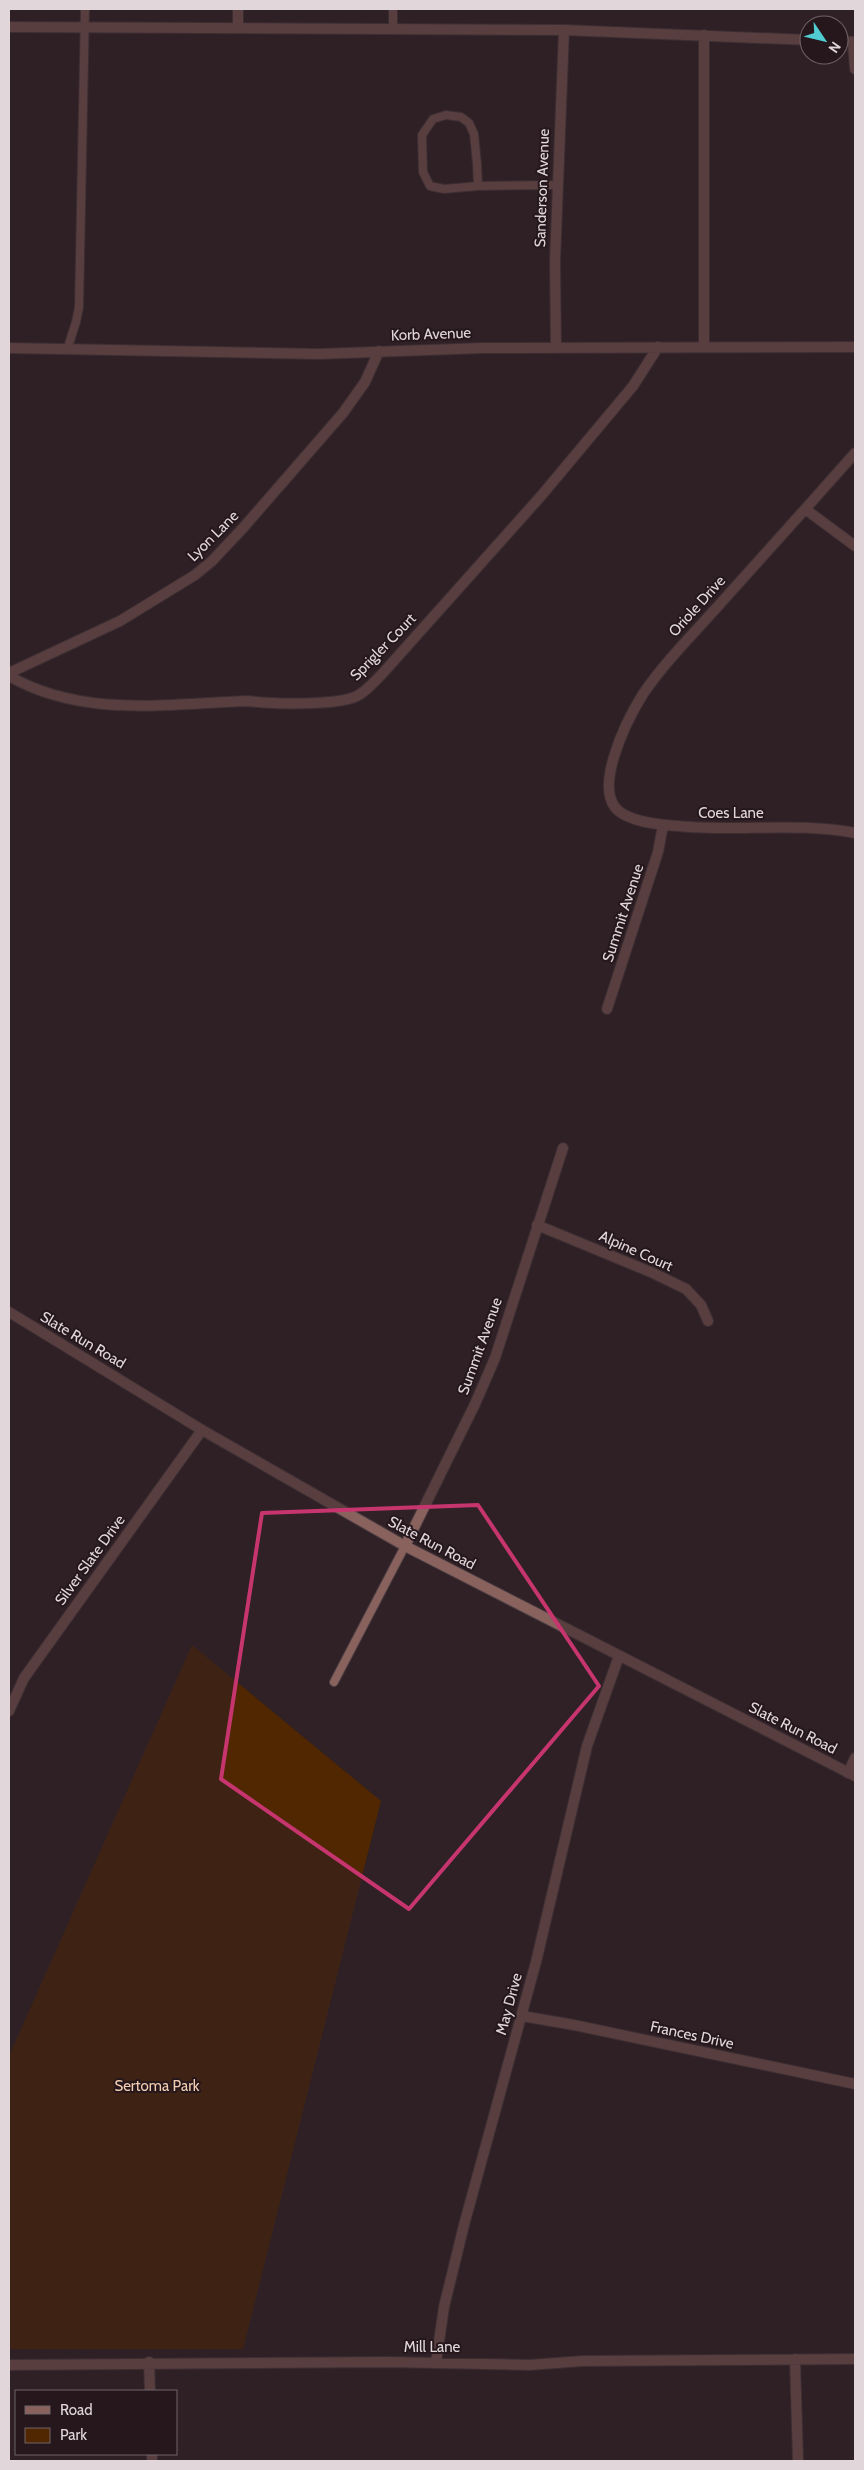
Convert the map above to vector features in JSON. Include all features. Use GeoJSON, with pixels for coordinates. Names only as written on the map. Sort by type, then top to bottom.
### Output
{"type":"FeatureCollection","features":[{"type":"Feature","properties":{"kind":"street"},"geometry":{"type":"LineString","coordinates":[[238,9],[238,28]]}},
{"type":"Feature","properties":{"kind":"street"},"geometry":{"type":"LineString","coordinates":[[9,27],[564,30],[799,40]]}},
{"type":"Feature","properties":{"kind":"street","name":"Sanderson Avenue"},"geometry":{"type":"LineString","coordinates":[[556,348],[555,261],[564,30]]}},
{"type":"Feature","properties":{"kind":"street"},"geometry":{"type":"LineString","coordinates":[[704,35],[704,347]]}},
{"type":"Feature","properties":{"kind":"street"},"geometry":{"type":"LineString","coordinates":[[854,42],[855,69]]}},
{"type":"Feature","properties":{"kind":"street","name":"Sprigler Court"},"geometry":{"type":"LineString","coordinates":[[9,675],[28,687],[54,696],[106,706],[248,701],[269,704],[342,700],[357,696],[383,673],[541,496],[633,386],[658,347]]}},
{"type":"Feature","properties":{"kind":"street","name":"Korb Avenue"},"geometry":{"type":"LineString","coordinates":[[9,348],[319,354],[556,348],[855,347]]}},
{"type":"Feature","properties":{"kind":"street","name":"Lyon Lane"},"geometry":{"type":"LineString","coordinates":[[9,675],[120,621],[195,576],[243,528],[343,413],[365,382],[379,351]]}},
{"type":"Feature","properties":{"kind":"street","name":"Oriole Drive"},"geometry":{"type":"LineString","coordinates":[[613,804],[609,792],[609,777],[618,746],[633,711],[644,693],[686,640],[855,453]]}},
{"type":"Feature","properties":{"kind":"street"},"geometry":{"type":"LineString","coordinates":[[805,509],[855,546]]}},
{"type":"Feature","properties":{"kind":"street","name":"Coes Lane"},"geometry":{"type":"LineString","coordinates":[[613,804],[621,813],[635,819],[663,825],[702,828],[788,828],[855,833]]}},
{"type":"Feature","properties":{"kind":"street","name":"Summit Avenue"},"geometry":{"type":"LineString","coordinates":[[607,1009],[658,852],[663,825]]}},
{"type":"Feature","properties":{"kind":"street","name":"Summit Avenue"},"geometry":{"type":"LineString","coordinates":[[405,1546],[467,1421],[495,1358],[563,1148]]}},
{"type":"Feature","properties":{"kind":"street","name":"Alpine Court"},"geometry":{"type":"LineString","coordinates":[[537,1225],[653,1273],[686,1290],[701,1305],[708,1322]]}},
{"type":"Feature","properties":{"kind":"street","name":"Slate Run Road"},"geometry":{"type":"LineString","coordinates":[[9,1312],[202,1430],[405,1546],[852,1775]]}},
{"type":"Feature","properties":{"kind":"street","name":"Silver Slate Drive"},"geometry":{"type":"LineString","coordinates":[[9,1711],[24,1678],[202,1430]]}},
{"type":"Feature","properties":{"kind":"street","name":"May Drive"},"geometry":{"type":"LineString","coordinates":[[436,2362],[444,2307],[464,2225],[522,2016],[586,1746],[619,1656]]}},
{"type":"Feature","properties":{"kind":"street"},"geometry":{"type":"LineString","coordinates":[[852,1775],[855,1758]]}},
{"type":"Feature","properties":{"kind":"street","name":"Frances Drive"},"geometry":{"type":"LineString","coordinates":[[522,2016],[574,2025],[855,2084]]}},
{"type":"Feature","properties":{"kind":"street"},"geometry":{"type":"LineString","coordinates":[[795,2359],[798,2461]]}},
{"type":"Feature","properties":{"kind":"street","name":"Mill Lane"},"geometry":{"type":"LineString","coordinates":[[9,2365],[149,2362],[436,2362],[528,2364],[583,2361],[855,2359]]}},
{"type":"Feature","properties":{"kind":"street"},"geometry":{"type":"LineString","coordinates":[[149,2362],[150,2390]]}},
{"type":"Feature","properties":{"kind":"lane"},"geometry":{"type":"LineString","coordinates":[[67,350],[79,307],[85,9]]}},
{"type":"Feature","properties":{"kind":"lane"},"geometry":{"type":"LineString","coordinates":[[393,9],[393,28]]}},
{"type":"Feature","properties":{"kind":"lane"},"geometry":{"type":"LineString","coordinates":[[478,186],[478,164],[474,134],[469,123],[460,117],[446,115],[433,118],[422,135],[423,172],[430,186],[444,189],[478,186],[558,185]]}},
{"type":"Feature","properties":{"kind":"lane"},"geometry":{"type":"LineString","coordinates":[[334,1682],[405,1546]]}},
{"type":"Feature","properties":{"kind":"highlighted area"},"geometry":{"type":"Polygon","coordinates":[[[478,1505],[599,1686],[409,1909],[221,1779],[262,1513],[478,1505]]]}},
{"type":"Feature","properties":{"kind":"green space","name":"Sertoma Park"},"geometry":{"type":"Polygon","coordinates":[[[192,1645],[381,1801],[243,2349],[9,2349],[9,2056],[192,1645]]]}}]}
